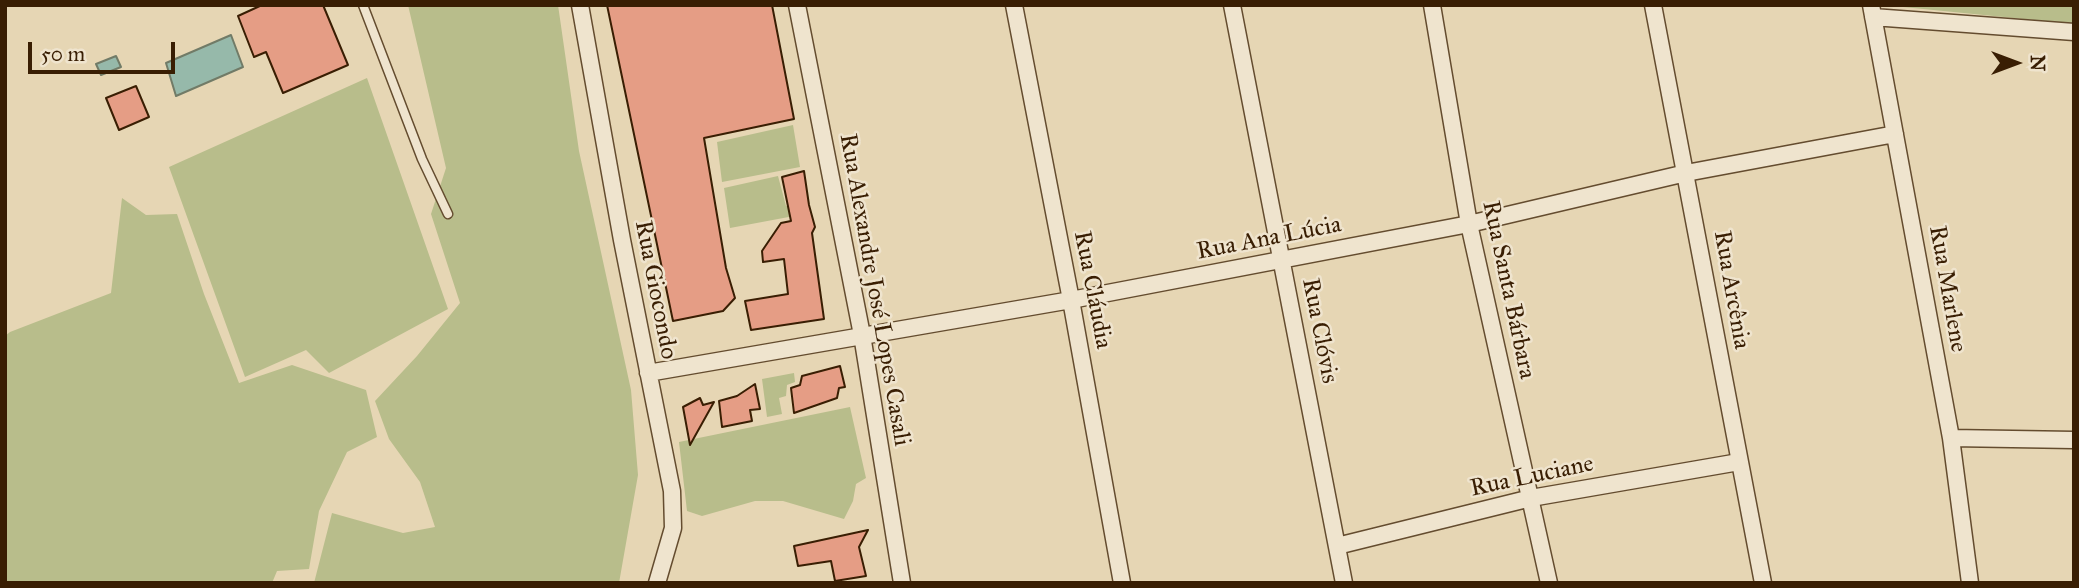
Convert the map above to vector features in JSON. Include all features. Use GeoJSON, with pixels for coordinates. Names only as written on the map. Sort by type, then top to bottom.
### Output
{"type":"FeatureCollection","features":[{"type":"Feature","properties":{"kind":"street","name":"Rua Giocondo"},"geometry":{"type":"LineString","coordinates":[[580,5],[672,491],[673,528],[657,583]]}},
{"type":"Feature","properties":{"kind":"street","name":"Rua Alexandre José Lopes Casali"},"geometry":{"type":"LineString","coordinates":[[797,5],[862,335],[902,583]]}},
{"type":"Feature","properties":{"kind":"street","name":"Rua Cláudia"},"geometry":{"type":"LineString","coordinates":[[1014,5],[1122,583]]}},
{"type":"Feature","properties":{"kind":"street","name":"Rua Clóvis"},"geometry":{"type":"LineString","coordinates":[[1231,5],[1344,583]]}},
{"type":"Feature","properties":{"kind":"street","name":"Rua Santa Bárbara"},"geometry":{"type":"LineString","coordinates":[[1432,5],[1469,224],[1549,583]]}},
{"type":"Feature","properties":{"kind":"street","name":"Rua Arcênia"},"geometry":{"type":"LineString","coordinates":[[1653,5],[1763,583]]}},
{"type":"Feature","properties":{"kind":"street"},"geometry":{"type":"LineString","coordinates":[[1872,11],[2074,32]]}},
{"type":"Feature","properties":{"kind":"street","name":"Rua Marlene"},"geometry":{"type":"LineString","coordinates":[[1872,11],[1951,438],[1970,583]]}},
{"type":"Feature","properties":{"kind":"street","name":"Rua Ana Lúcia"},"geometry":{"type":"LineString","coordinates":[[648,373],[1071,300],[1282,260],[1469,224],[1686,173],[1895,134]]}},
{"type":"Feature","properties":{"kind":"street"},"geometry":{"type":"LineString","coordinates":[[1951,438],[2074,440]]}},
{"type":"Feature","properties":{"kind":"street","name":"Rua Luciane"},"geometry":{"type":"LineString","coordinates":[[1337,546],[1531,498],[1739,462]]}},
{"type":"Feature","properties":{"kind":"lane"},"geometry":{"type":"LineString","coordinates":[[363,5],[422,159],[448,214]]}},
{"type":"Feature","properties":{"kind":"green space"},"geometry":{"type":"Polygon","coordinates":[[[408,5],[558,5],[579,151],[631,390],[638,475],[619,583],[314,583],[332,513],[403,533],[435,527],[420,482],[389,439],[375,401],[417,356],[460,303],[431,214],[446,168],[408,5]]]}},
{"type":"Feature","properties":{"kind":"green space"},"geometry":{"type":"Polygon","coordinates":[[[1883,5],[2074,5],[2074,24],[1883,5]]]}},
{"type":"Feature","properties":{"kind":"green space"},"geometry":{"type":"Polygon","coordinates":[[[367,78],[448,309],[329,373],[306,350],[245,377],[169,167],[367,78]]]}},
{"type":"Feature","properties":{"kind":"green space"},"geometry":{"type":"Polygon","coordinates":[[[793,125],[800,167],[722,182],[717,142],[793,125]]]}},
{"type":"Feature","properties":{"kind":"green space"},"geometry":{"type":"Polygon","coordinates":[[[778,176],[786,206],[808,202],[810,213],[730,228],[724,188],[778,176]]]}},
{"type":"Feature","properties":{"kind":"green space"},"geometry":{"type":"Polygon","coordinates":[[[122,198],[146,215],[177,214],[204,294],[239,383],[292,365],[366,390],[377,437],[347,452],[319,511],[309,569],[277,571],[272,583],[5,583],[5,336],[111,293],[122,198]]]}},
{"type":"Feature","properties":{"kind":"green space"},"geometry":{"type":"Polygon","coordinates":[[[794,373],[795,382],[787,385],[786,396],[779,398],[782,414],[767,417],[762,379],[794,373]]]}},
{"type":"Feature","properties":{"kind":"green space"},"geometry":{"type":"Polygon","coordinates":[[[850,407],[866,478],[856,484],[853,501],[844,519],[783,501],[755,501],[702,516],[687,511],[679,442],[850,407]]]}},
{"type":"Feature","properties":{"kind":"shaded area"},"geometry":{"type":"Polygon","coordinates":[[[231,35],[243,67],[176,96],[166,63],[231,35]]]}},
{"type":"Feature","properties":{"kind":"shaded area"},"geometry":{"type":"Polygon","coordinates":[[[116,56],[121,67],[101,75],[96,64],[116,56]]]}},
{"type":"Feature","properties":{"kind":"building"},"geometry":{"type":"Polygon","coordinates":[[[262,5],[323,5],[348,65],[283,93],[266,52],[254,57],[238,16],[262,5]]]}},
{"type":"Feature","properties":{"kind":"building"},"geometry":{"type":"Polygon","coordinates":[[[607,5],[772,5],[794,119],[704,138],[726,268],[735,298],[723,311],[673,321],[607,5]]]}},
{"type":"Feature","properties":{"kind":"building"},"geometry":{"type":"Polygon","coordinates":[[[136,86],[149,117],[119,130],[106,98],[136,86]]]}},
{"type":"Feature","properties":{"kind":"building"},"geometry":{"type":"Polygon","coordinates":[[[804,171],[815,227],[812,233],[824,319],[751,330],[745,301],[788,294],[784,259],[763,262],[762,251],[781,223],[791,221],[782,177],[804,171]]]}},
{"type":"Feature","properties":{"kind":"building"},"geometry":{"type":"Polygon","coordinates":[[[840,366],[845,387],[839,388],[837,398],[794,413],[791,388],[800,385],[802,376],[840,366]]]}},
{"type":"Feature","properties":{"kind":"building"},"geometry":{"type":"Polygon","coordinates":[[[755,384],[760,409],[750,410],[752,421],[722,427],[719,401],[737,396],[755,384]]]}},
{"type":"Feature","properties":{"kind":"building"},"geometry":{"type":"Polygon","coordinates":[[[700,398],[703,405],[714,402],[690,445],[683,407],[700,398]]]}},
{"type":"Feature","properties":{"kind":"building"},"geometry":{"type":"Polygon","coordinates":[[[868,530],[859,547],[866,576],[835,581],[831,561],[798,566],[794,546],[868,530]]]}}]}
